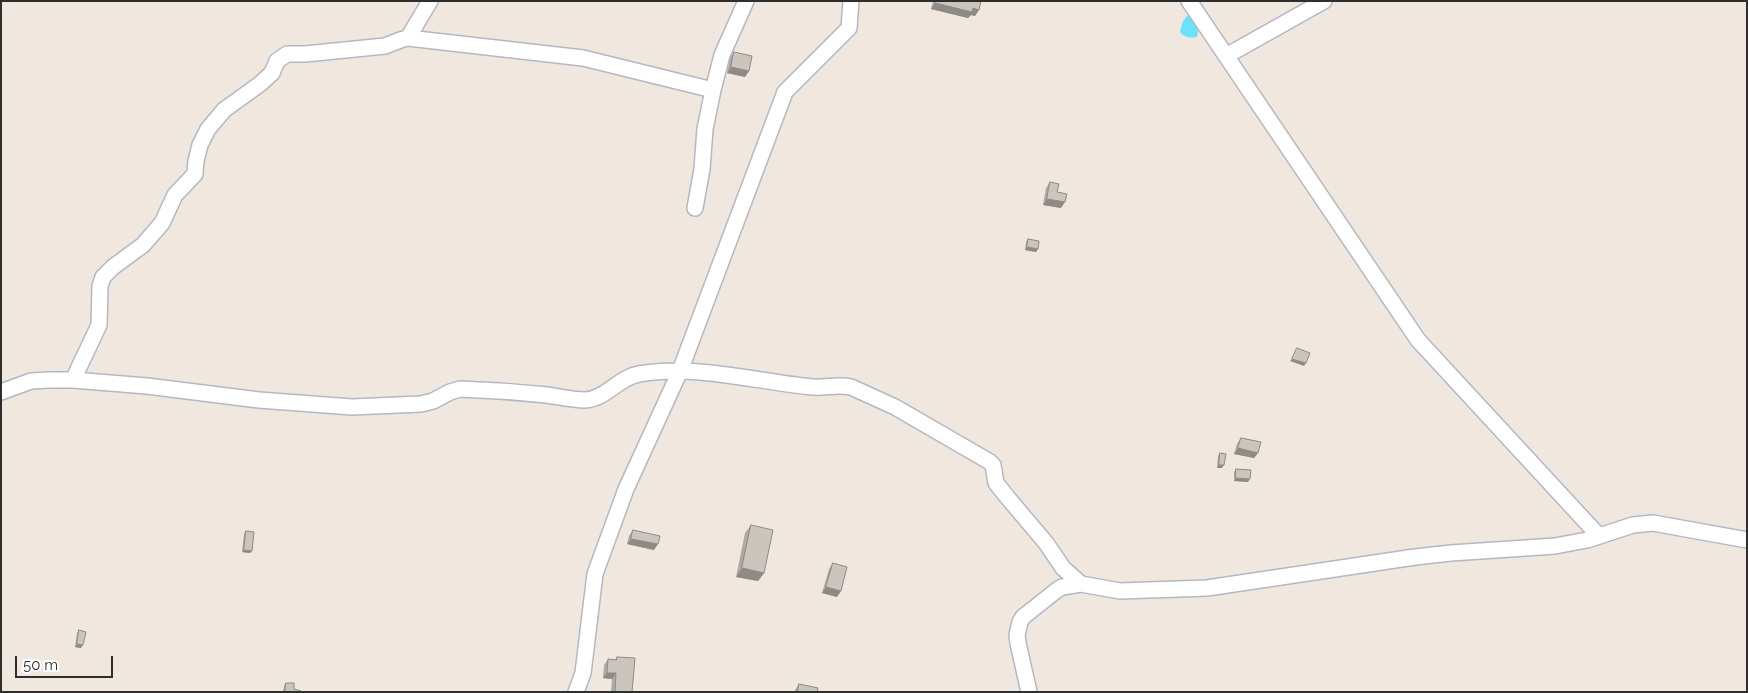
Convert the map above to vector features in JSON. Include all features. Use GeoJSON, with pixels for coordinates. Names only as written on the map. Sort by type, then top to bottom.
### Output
{"type":"FeatureCollection","features":[{"type":"Feature","properties":{"kind":"street"},"geometry":{"type":"LineString","coordinates":[[408,38],[430,1]]}},
{"type":"Feature","properties":{"kind":"street"},"geometry":{"type":"LineString","coordinates":[[695,208],[702,169],[705,129],[713,90],[722,55],[746,1]]}},
{"type":"Feature","properties":{"kind":"street"},"geometry":{"type":"LineString","coordinates":[[576,692],[583,673],[596,574],[626,489],[680,371],[785,92],[849,28],[851,1]]}},
{"type":"Feature","properties":{"kind":"street"},"geometry":{"type":"LineString","coordinates":[[1189,1],[1418,340],[1599,536]]}},
{"type":"Feature","properties":{"kind":"street"},"geometry":{"type":"LineString","coordinates":[[1226,56],[1324,1]]}},
{"type":"Feature","properties":{"kind":"street"},"geometry":{"type":"LineString","coordinates":[[73,380],[99,324],[100,286],[103,277],[113,267],[143,245],[162,223],[176,196],[195,174],[200,145],[208,129],[224,110],[272,73],[277,61],[288,54],[385,46],[403,38],[408,38],[582,58],[713,90]]}},
{"type":"Feature","properties":{"kind":"street"},"geometry":{"type":"LineString","coordinates":[[5,388],[31,381],[73,380],[352,408],[421,404],[433,401],[460,389],[585,400],[597,397],[632,376],[680,371],[813,387],[844,385],[895,407],[986,459],[993,465],[996,483],[1046,543],[1063,568],[1081,584]]}},
{"type":"Feature","properties":{"kind":"street"},"geometry":{"type":"LineString","coordinates":[[1028,692],[1017,635],[1020,622],[1062,587],[1081,584],[1120,591],[1206,588],[1415,557],[1555,546],[1599,536],[1633,525],[1653,523],[1747,540]]}},
{"type":"Feature","properties":{"kind":"water"},"geometry":{"type":"Polygon","coordinates":[[[1187,16],[1196,16],[1200,20],[1197,37],[1188,37],[1180,32],[1183,21],[1187,16]]]}},
{"type":"Feature","properties":{"kind":"building"},"geometry":{"type":"Polygon","coordinates":[[[935,1],[981,1],[979,10],[973,8],[972,12],[935,3],[935,1]]]}},
{"type":"Feature","properties":{"kind":"building"},"geometry":{"type":"Polygon","coordinates":[[[734,52],[752,56],[749,71],[731,67],[734,52]]]}},
{"type":"Feature","properties":{"kind":"building"},"geometry":{"type":"Polygon","coordinates":[[[1050,182],[1059,184],[1057,192],[1067,194],[1065,202],[1047,199],[1050,182]]]}},
{"type":"Feature","properties":{"kind":"building"},"geometry":{"type":"Polygon","coordinates":[[[1028,239],[1039,241],[1038,249],[1027,247],[1028,239]]]}},
{"type":"Feature","properties":{"kind":"building"},"geometry":{"type":"Polygon","coordinates":[[[1297,348],[1310,353],[1306,363],[1292,359],[1297,348]]]}},
{"type":"Feature","properties":{"kind":"building"},"geometry":{"type":"Polygon","coordinates":[[[1241,438],[1261,442],[1258,453],[1238,448],[1241,438]]]}},
{"type":"Feature","properties":{"kind":"building"},"geometry":{"type":"Polygon","coordinates":[[[1220,453],[1226,454],[1224,465],[1219,465],[1220,453]]]}},
{"type":"Feature","properties":{"kind":"building"},"geometry":{"type":"Polygon","coordinates":[[[1236,469],[1251,470],[1250,479],[1236,478],[1236,469]]]}},
{"type":"Feature","properties":{"kind":"building"},"geometry":{"type":"Polygon","coordinates":[[[751,525],[773,530],[764,573],[742,568],[751,525]]]}},
{"type":"Feature","properties":{"kind":"building"},"geometry":{"type":"Polygon","coordinates":[[[633,530],[660,536],[658,544],[631,539],[633,530]]]}},
{"type":"Feature","properties":{"kind":"building"},"geometry":{"type":"Polygon","coordinates":[[[246,531],[254,532],[252,551],[244,550],[246,531]]]}},
{"type":"Feature","properties":{"kind":"building"},"geometry":{"type":"Polygon","coordinates":[[[833,563],[847,567],[841,591],[826,587],[833,563]]]}},
{"type":"Feature","properties":{"kind":"building"},"geometry":{"type":"Polygon","coordinates":[[[79,630],[86,632],[83,645],[77,644],[79,630]]]}},
{"type":"Feature","properties":{"kind":"building"},"geometry":{"type":"Polygon","coordinates":[[[617,657],[635,658],[632,692],[615,692],[616,673],[607,673],[608,659],[616,660],[617,657]]]}},
{"type":"Feature","properties":{"kind":"building"},"geometry":{"type":"Polygon","coordinates":[[[286,683],[294,683],[294,689],[301,692],[285,692],[286,683]]]}},
{"type":"Feature","properties":{"kind":"building"},"geometry":{"type":"Polygon","coordinates":[[[799,684],[818,688],[817,692],[798,692],[799,684]]]}}]}
